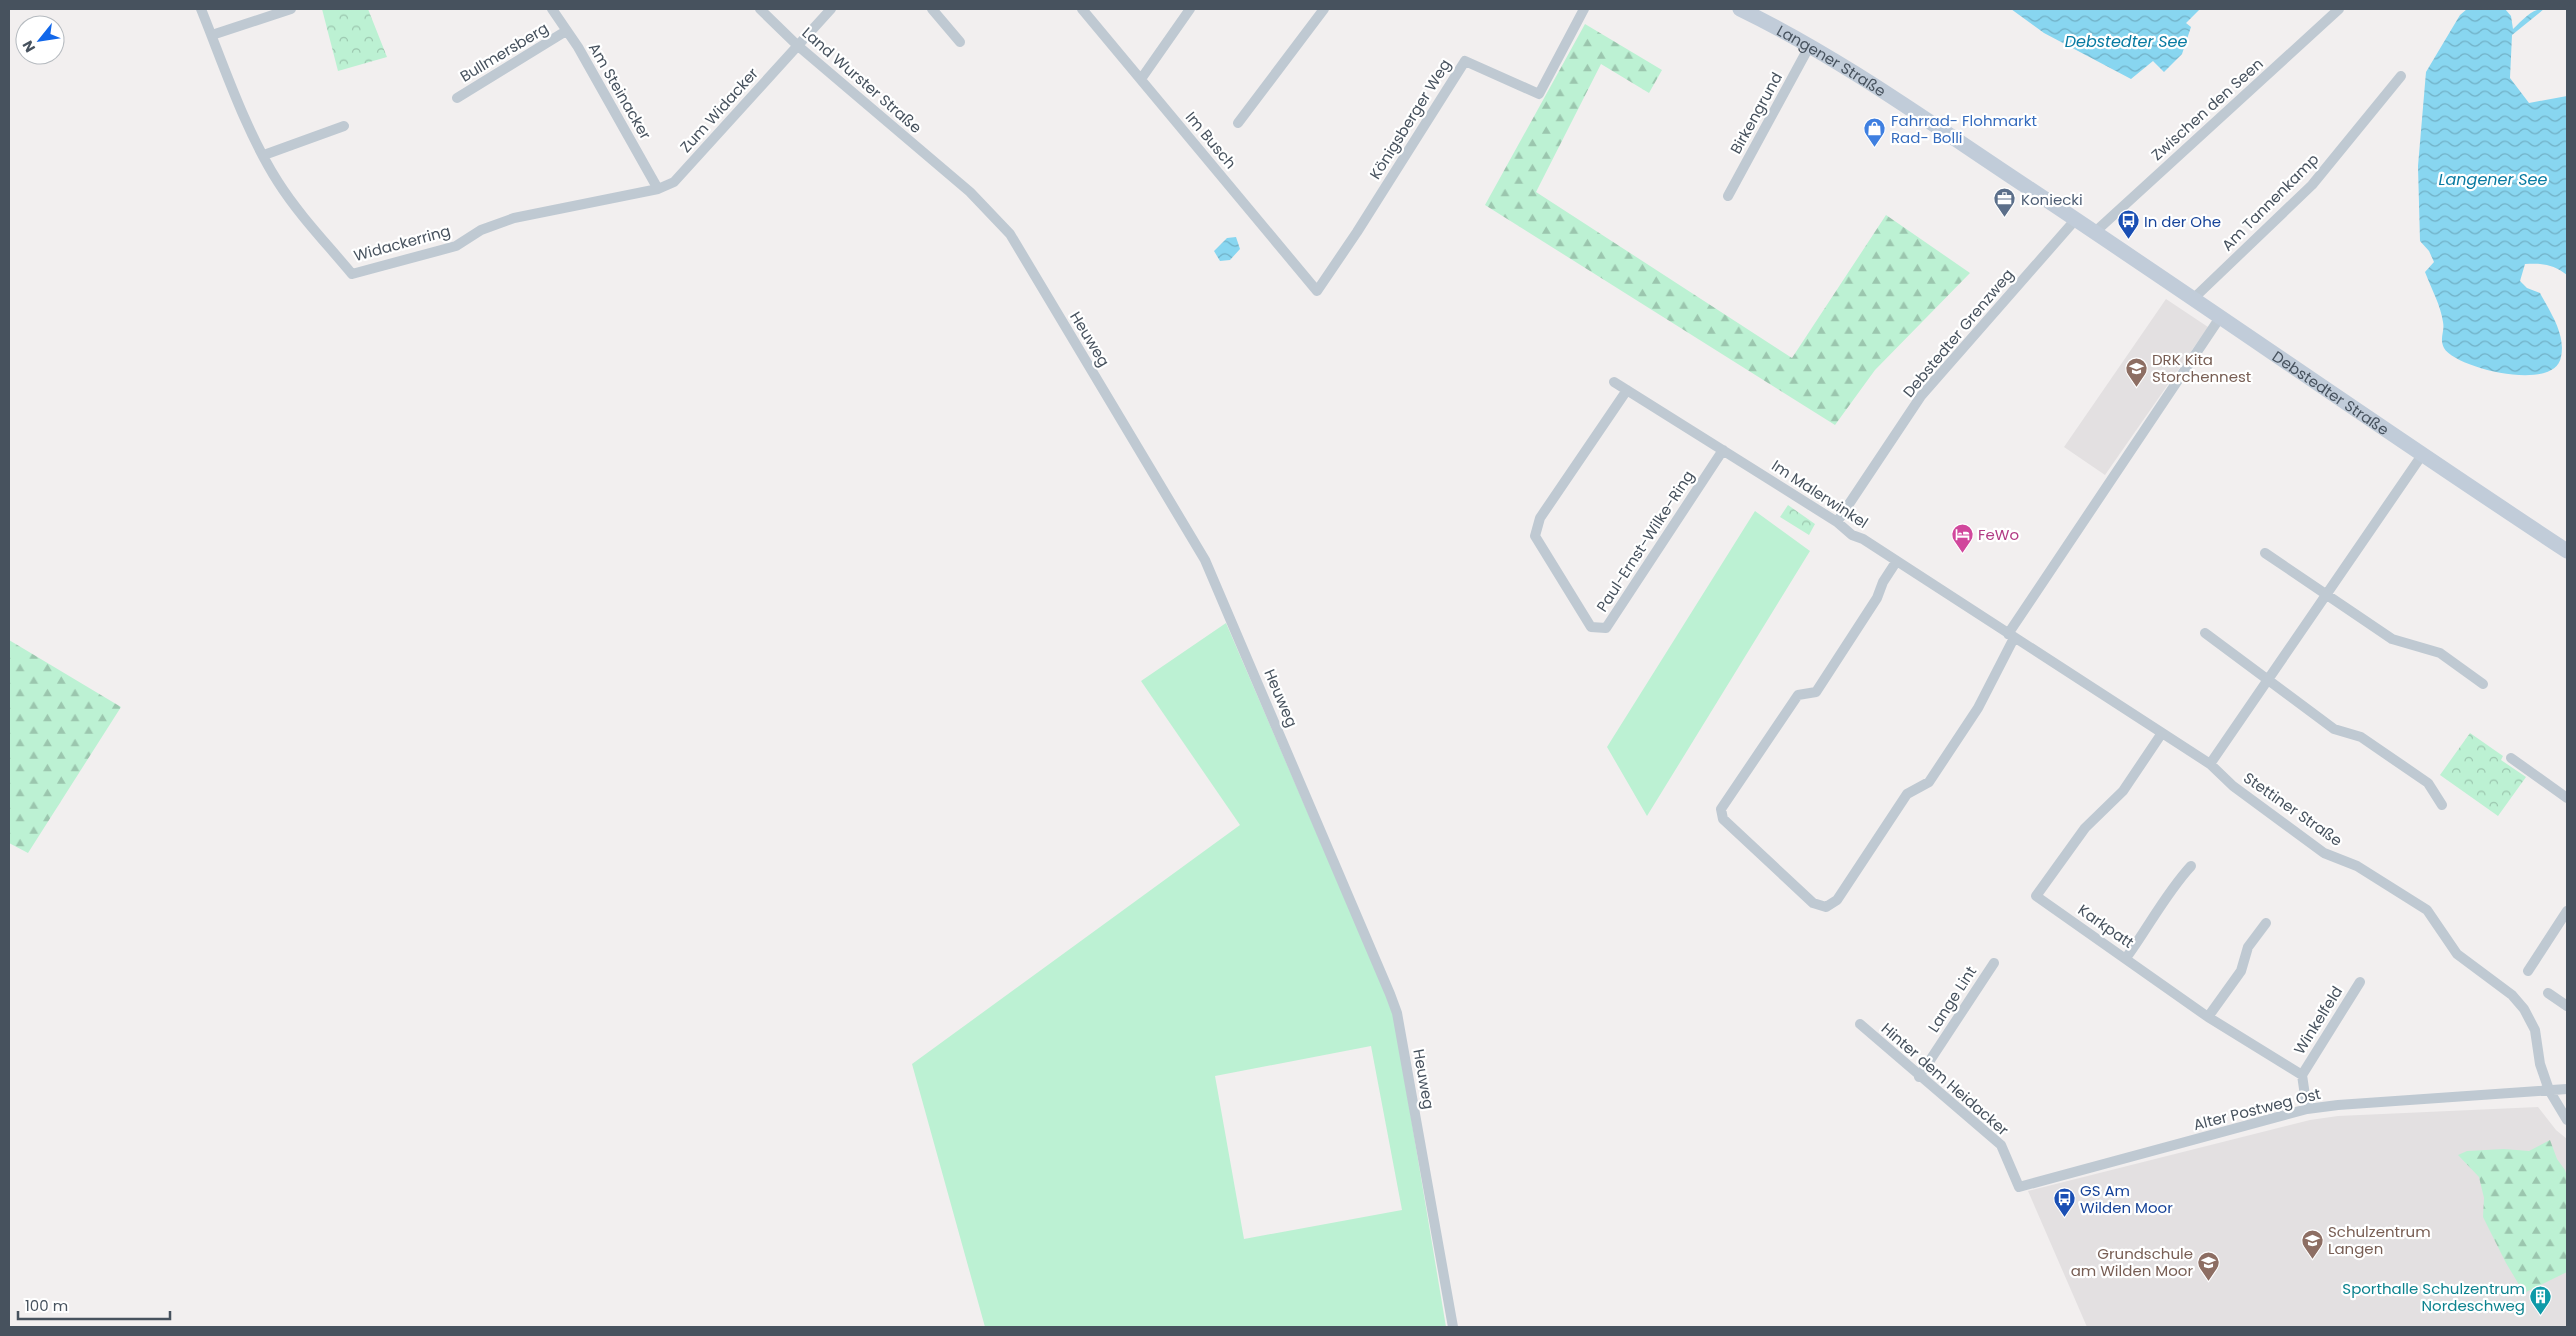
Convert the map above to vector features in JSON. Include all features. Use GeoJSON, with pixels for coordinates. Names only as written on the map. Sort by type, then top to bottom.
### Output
{"type":"FeatureCollection","features":[{"type":"Feature","properties":{"kind":"main road","name":"Langener Straße"},"geometry":{"type":"LineString","coordinates":[[1740,9],[1810,45],[2095,232]]}},
{"type":"Feature","properties":{"kind":"main road","name":"Debstedter Straße"},"geometry":{"type":"LineString","coordinates":[[2095,232],[2221,316],[2422,455],[2567,551]]}},
{"type":"Feature","properties":{"kind":"street","name":"Widackerring"},"geometry":{"type":"LineString","coordinates":[[201,9],[236,97],[278,182],[306,220],[352,274],[456,246],[481,230],[514,218],[658,189]]}},
{"type":"Feature","properties":{"kind":"street"},"geometry":{"type":"LineString","coordinates":[[212,35],[291,9]]}},
{"type":"Feature","properties":{"kind":"street","name":"Am Steinacker"},"geometry":{"type":"LineString","coordinates":[[552,9],[578,47],[658,189]]}},
{"type":"Feature","properties":{"kind":"street","name":"Land Wurster Straße"},"geometry":{"type":"LineString","coordinates":[[760,9],[797,45],[924,153]]}},
{"type":"Feature","properties":{"kind":"street","name":"Zum Widacker"},"geometry":{"type":"LineString","coordinates":[[658,189],[674,182],[831,9]]}},
{"type":"Feature","properties":{"kind":"street"},"geometry":{"type":"LineString","coordinates":[[932,9],[960,42]]}},
{"type":"Feature","properties":{"kind":"street","name":"Im Busch"},"geometry":{"type":"LineString","coordinates":[[1082,9],[1317,291]]}},
{"type":"Feature","properties":{"kind":"street"},"geometry":{"type":"LineString","coordinates":[[1141,80],[1190,9]]}},
{"type":"Feature","properties":{"kind":"street"},"geometry":{"type":"LineString","coordinates":[[1238,123],[1324,9]]}},
{"type":"Feature","properties":{"kind":"street","name":"Königsberger Weg"},"geometry":{"type":"LineString","coordinates":[[1317,291],[1357,232],[1465,61],[1539,94],[1584,9]]}},
{"type":"Feature","properties":{"kind":"street","name":"Zwischen den Seen"},"geometry":{"type":"LineString","coordinates":[[2095,232],[2339,9]]}},
{"type":"Feature","properties":{"kind":"street","name":"Bullmersberg"},"geometry":{"type":"LineString","coordinates":[[457,98],[566,31]]}},
{"type":"Feature","properties":{"kind":"street","name":"Birkengrund"},"geometry":{"type":"LineString","coordinates":[[1728,196],[1810,45]]}},
{"type":"Feature","properties":{"kind":"street","name":"Am Tannenkamp"},"geometry":{"type":"LineString","coordinates":[[2194,298],[2312,185],[2401,76]]}},
{"type":"Feature","properties":{"kind":"street"},"geometry":{"type":"LineString","coordinates":[[264,155],[344,126]]}},
{"type":"Feature","properties":{"kind":"street","name":"Heuweg"},"geometry":{"type":"LineString","coordinates":[[924,153],[970,192],[1010,234],[1213,577],[1393,1001],[1453,1327]]}},
{"type":"Feature","properties":{"kind":"street","name":"Debstedter Grenzweg"},"geometry":{"type":"LineString","coordinates":[[1836,522],[1921,396],[2076,220]]}},
{"type":"Feature","properties":{"kind":"street"},"geometry":{"type":"LineString","coordinates":[[1896,562],[1883,582],[1877,598],[1816,692],[1798,695],[1721,809],[1723,819],[1813,903],[1826,907],[1837,900],[1907,794],[1929,782],[1982,701],[2011,636],[2221,316]]}},
{"type":"Feature","properties":{"kind":"street","name":"Im Malerwinkel"},"geometry":{"type":"LineString","coordinates":[[1614,382],[1836,522],[1852,535],[1863,539],[2011,636]]}},
{"type":"Feature","properties":{"kind":"street","name":"Paul-Ernst-Wilke-Ring"},"geometry":{"type":"LineString","coordinates":[[1627,390],[1540,518],[1535,536],[1592,627],[1606,628],[1723,450]]}},
{"type":"Feature","properties":{"kind":"street"},"geometry":{"type":"LineString","coordinates":[[2210,764],[2422,455]]}},
{"type":"Feature","properties":{"kind":"street"},"geometry":{"type":"LineString","coordinates":[[2265,553],[2392,639],[2440,653],[2483,684]]}},
{"type":"Feature","properties":{"kind":"street"},"geometry":{"type":"LineString","coordinates":[[2205,633],[2334,729],[2361,737],[2428,783],[2442,805]]}},
{"type":"Feature","properties":{"kind":"street","name":"Stettiner Straße"},"geometry":{"type":"LineString","coordinates":[[2011,636],[2210,764],[2233,786],[2324,853],[2357,866],[2427,910],[2457,954],[2512,994],[2524,1009],[2535,1030],[2540,1064],[2549,1090],[2567,1120]]}},
{"type":"Feature","properties":{"kind":"street","name":"Karkpatt"},"geometry":{"type":"LineString","coordinates":[[2162,733],[2123,791],[2085,828],[2036,896],[2208,1017],[2302,1075]]}},
{"type":"Feature","properties":{"kind":"street"},"geometry":{"type":"LineString","coordinates":[[2511,758],[2567,798]]}},
{"type":"Feature","properties":{"kind":"street"},"geometry":{"type":"LineString","coordinates":[[2126,958],[2159,911],[2174,884],[2191,866]]}},
{"type":"Feature","properties":{"kind":"street"},"geometry":{"type":"LineString","coordinates":[[2528,970],[2567,911]]}},
{"type":"Feature","properties":{"kind":"street"},"geometry":{"type":"LineString","coordinates":[[2208,1017],[2242,971],[2248,947],[2266,923]]}},
{"type":"Feature","properties":{"kind":"street","name":"Lange Lint"},"geometry":{"type":"LineString","coordinates":[[1918,1077],[1994,963]]}},
{"type":"Feature","properties":{"kind":"street","name":"Winkelfeld"},"geometry":{"type":"LineString","coordinates":[[2302,1075],[2360,982]]}},
{"type":"Feature","properties":{"kind":"street"},"geometry":{"type":"LineString","coordinates":[[2548,993],[2567,1006]]}},
{"type":"Feature","properties":{"kind":"street","name":"Hinter dem Heidacker"},"geometry":{"type":"LineString","coordinates":[[1860,1024],[1918,1077],[2001,1145],[2019,1187]]}},
{"type":"Feature","properties":{"kind":"street"},"geometry":{"type":"LineString","coordinates":[[2302,1075],[2308,1109]]}},
{"type":"Feature","properties":{"kind":"street","name":"Alter Postweg Ost"},"geometry":{"type":"LineString","coordinates":[[2019,1187],[2308,1109],[2338,1105],[2567,1089]]}},
{"type":"Feature","properties":{"kind":"shaded area","name":"DRK Kita Storchennest"},"geometry":{"type":"Polygon","coordinates":[[[2166,299],[2208,327],[2105,475],[2064,447],[2166,299]]]}},
{"type":"Feature","properties":{"kind":"shaded area","name":"Schulzentrum Langen"},"geometry":{"type":"Polygon","coordinates":[[[2538,1107],[2556,1130],[2567,1139],[2567,1327],[2087,1327],[2028,1191],[2310,1120],[2338,1116],[2538,1107]]]}},
{"type":"Feature","properties":{"kind":"green space"},"geometry":{"type":"Polygon","coordinates":[[[322,9],[368,9],[387,57],[338,71],[322,9]]]}},
{"type":"Feature","properties":{"kind":"green space"},"geometry":{"type":"Polygon","coordinates":[[[1585,24],[1662,70],[1649,93],[1601,64],[1536,192],[1792,358],[1886,215],[1970,273],[1875,370],[1835,425],[1485,205],[1585,24]]]}},
{"type":"Feature","properties":{"kind":"green space"},"geometry":{"type":"Polygon","coordinates":[[[1788,505],[1815,524],[1809,535],[1780,517],[1788,505]]]}},
{"type":"Feature","properties":{"kind":"green space"},"geometry":{"type":"Polygon","coordinates":[[[1755,511],[1810,551],[1647,816],[1607,747],[1755,511]]]}},
{"type":"Feature","properties":{"kind":"green space"},"geometry":{"type":"Polygon","coordinates":[[[1226,623],[1394,1016],[1446,1327],[985,1327],[912,1064],[1240,825],[1141,681],[1226,623]],[[1371,1046],[1215,1076],[1244,1239],[1402,1210],[1371,1046]]]}},
{"type":"Feature","properties":{"kind":"green space"},"geometry":{"type":"Polygon","coordinates":[[[9,640],[121,707],[28,853],[9,843],[9,640]]]}},
{"type":"Feature","properties":{"kind":"green space"},"geometry":{"type":"Polygon","coordinates":[[[2470,733],[2503,756],[2501,760],[2526,777],[2498,816],[2440,775],[2470,733]]]}},
{"type":"Feature","properties":{"kind":"green space"},"geometry":{"type":"Polygon","coordinates":[[[2550,1140],[2557,1159],[2565,1170],[2567,1177],[2567,1272],[2524,1293],[2506,1263],[2483,1217],[2484,1198],[2479,1177],[2458,1155],[2467,1151],[2504,1149],[2529,1151],[2550,1140]]]}},
{"type":"Feature","properties":{"kind":"water","name":"Debstedter See"},"geometry":{"type":"Polygon","coordinates":[[[2011,9],[2200,9],[2186,23],[2191,27],[2182,54],[2164,72],[2153,61],[2131,79],[2044,33],[2011,9]]]}},
{"type":"Feature","properties":{"kind":"water","name":"Langener See"},"geometry":{"type":"Polygon","coordinates":[[[2467,9],[2505,9],[2511,16],[2513,29],[2531,13],[2544,9],[2512,35],[2510,78],[2529,103],[2567,96],[2567,275],[2557,268],[2547,265],[2525,264],[2520,281],[2527,288],[2540,293],[2556,323],[2561,340],[2561,357],[2555,368],[2542,374],[2504,374],[2466,363],[2452,356],[2444,348],[2442,316],[2425,272],[2434,262],[2429,251],[2420,241],[2418,166],[2426,72],[2460,15],[2467,9]]]}},
{"type":"Feature","properties":{"kind":"water"},"geometry":{"type":"Polygon","coordinates":[[[1236,237],[1240,249],[1230,260],[1220,261],[1214,251],[1227,238],[1236,237]]]}},
{"type":"Feature","properties":{"kind":"place","name":"Fahrrad- Flohmarkt Rad- Bolli"},"geometry":{"type":"Point","coordinates":[1875,148]}},
{"type":"Feature","properties":{"kind":"place","name":"Koniecki"},"geometry":{"type":"Point","coordinates":[2005,218]}},
{"type":"Feature","properties":{"kind":"place","name":"In der Ohe"},"geometry":{"type":"Point","coordinates":[2128,240]}},
{"type":"Feature","properties":{"kind":"place","name":"DRK Kita Storchennest"},"geometry":{"type":"Point","coordinates":[2136,387]}},
{"type":"Feature","properties":{"kind":"place","name":"FeWo"},"geometry":{"type":"Point","coordinates":[1962,553]}},
{"type":"Feature","properties":{"kind":"place","name":"GS Am Wilden Moor"},"geometry":{"type":"Point","coordinates":[2064,1218]}},
{"type":"Feature","properties":{"kind":"place","name":"Schulzentrum Langen"},"geometry":{"type":"Point","coordinates":[2312,1259]}},
{"type":"Feature","properties":{"kind":"place","name":"Grundschule am Wilden Moor"},"geometry":{"type":"Point","coordinates":[2209,1281]}},
{"type":"Feature","properties":{"kind":"place","name":"Sporthalle Schulzentrum Nordeschweg"},"geometry":{"type":"Point","coordinates":[2541,1316]}}]}
